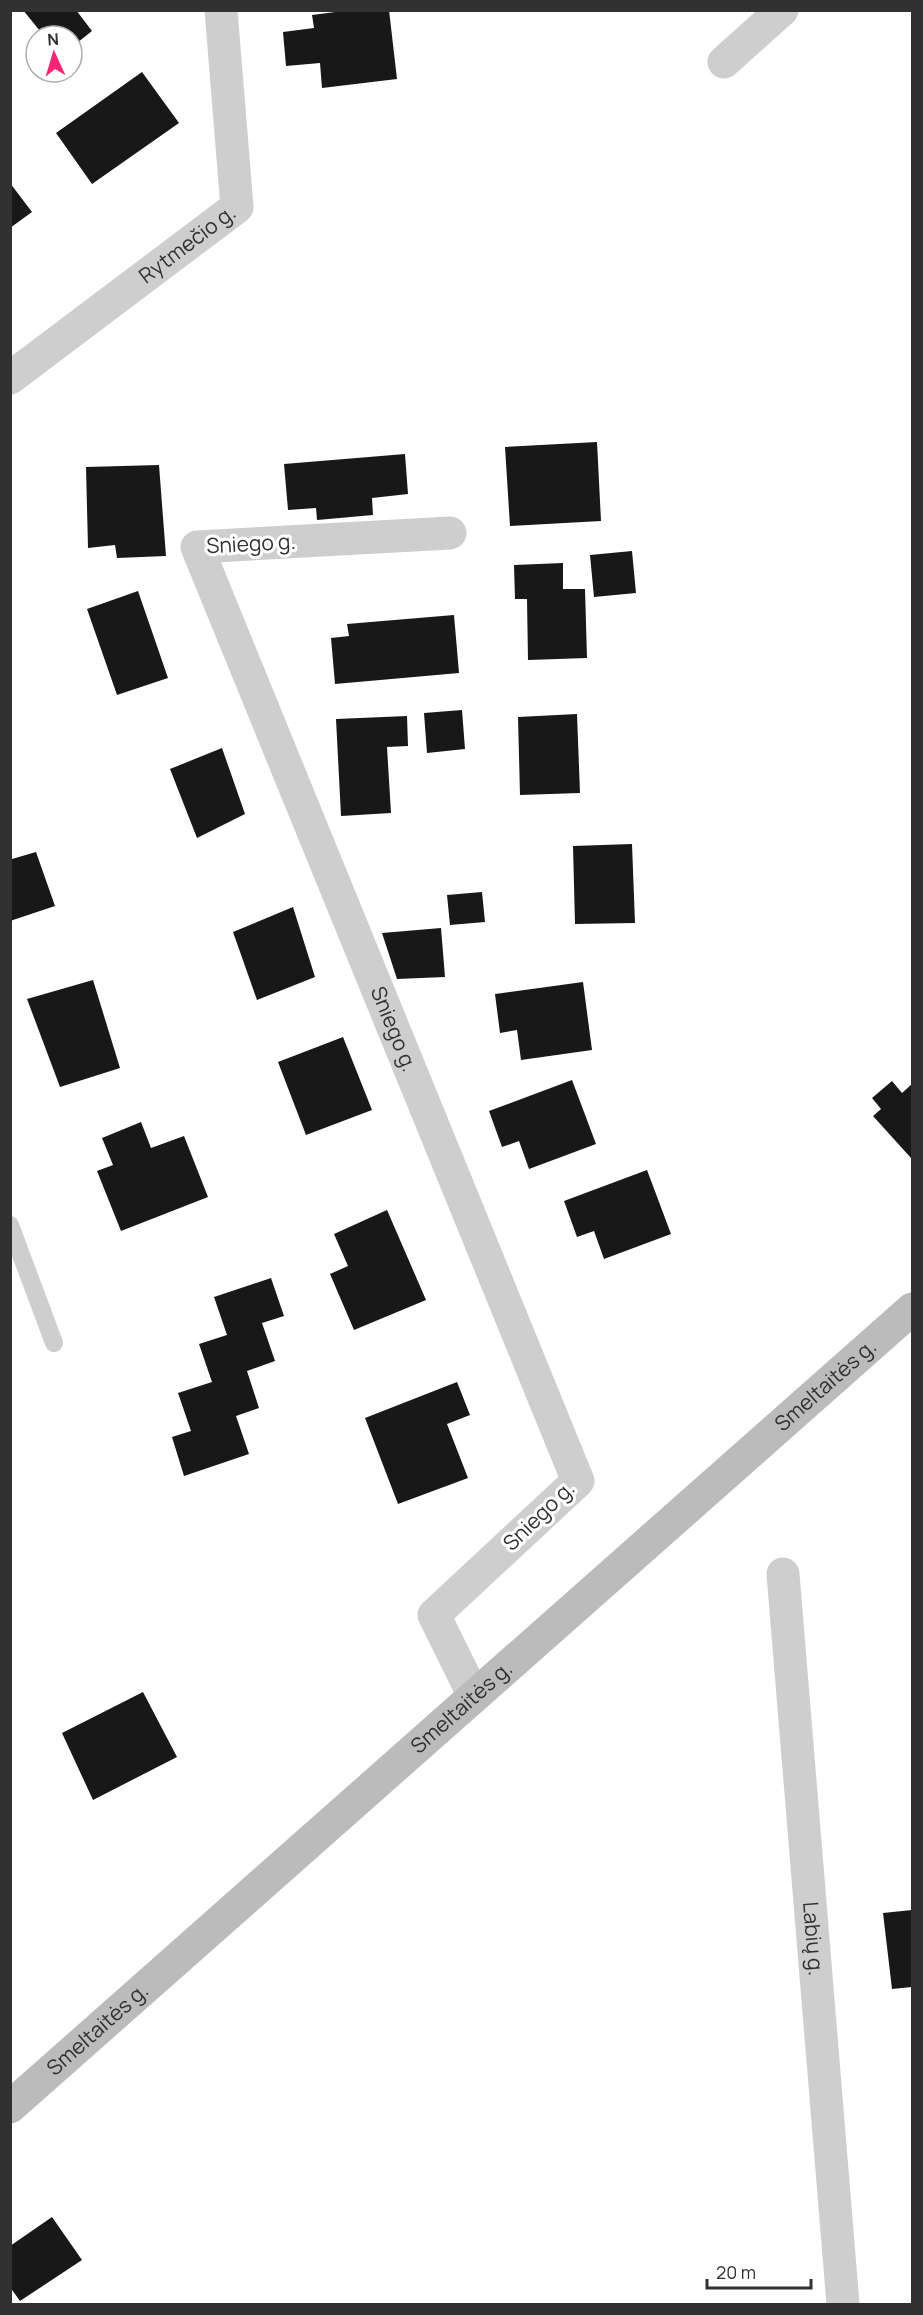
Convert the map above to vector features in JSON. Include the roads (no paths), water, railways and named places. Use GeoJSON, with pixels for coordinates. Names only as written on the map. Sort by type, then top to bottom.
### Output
{"type":"FeatureCollection","features":[{"type":"Feature","properties":{"kind":"main road","name":"Smeltaitės g."},"geometry":{"type":"LineString","coordinates":[[10,2107],[912,1309]]}},
{"type":"Feature","properties":{"kind":"street","name":"Rytmečio g."},"geometry":{"type":"LineString","coordinates":[[10,378],[237,207],[221,10]]}},
{"type":"Feature","properties":{"kind":"street"},"geometry":{"type":"LineString","coordinates":[[724,62],[782,10]]}},
{"type":"Feature","properties":{"kind":"street","name":"Sniego g."},"geometry":{"type":"LineString","coordinates":[[450,533],[197,547],[578,1481],[434,1615],[474,1696]]}},
{"type":"Feature","properties":{"kind":"street","name":"Labių g."},"geometry":{"type":"LineString","coordinates":[[783,1574],[843,2304]]}},
{"type":"Feature","properties":{"kind":"lane"},"geometry":{"type":"LineString","coordinates":[[10,1225],[54,1343]]}}]}
